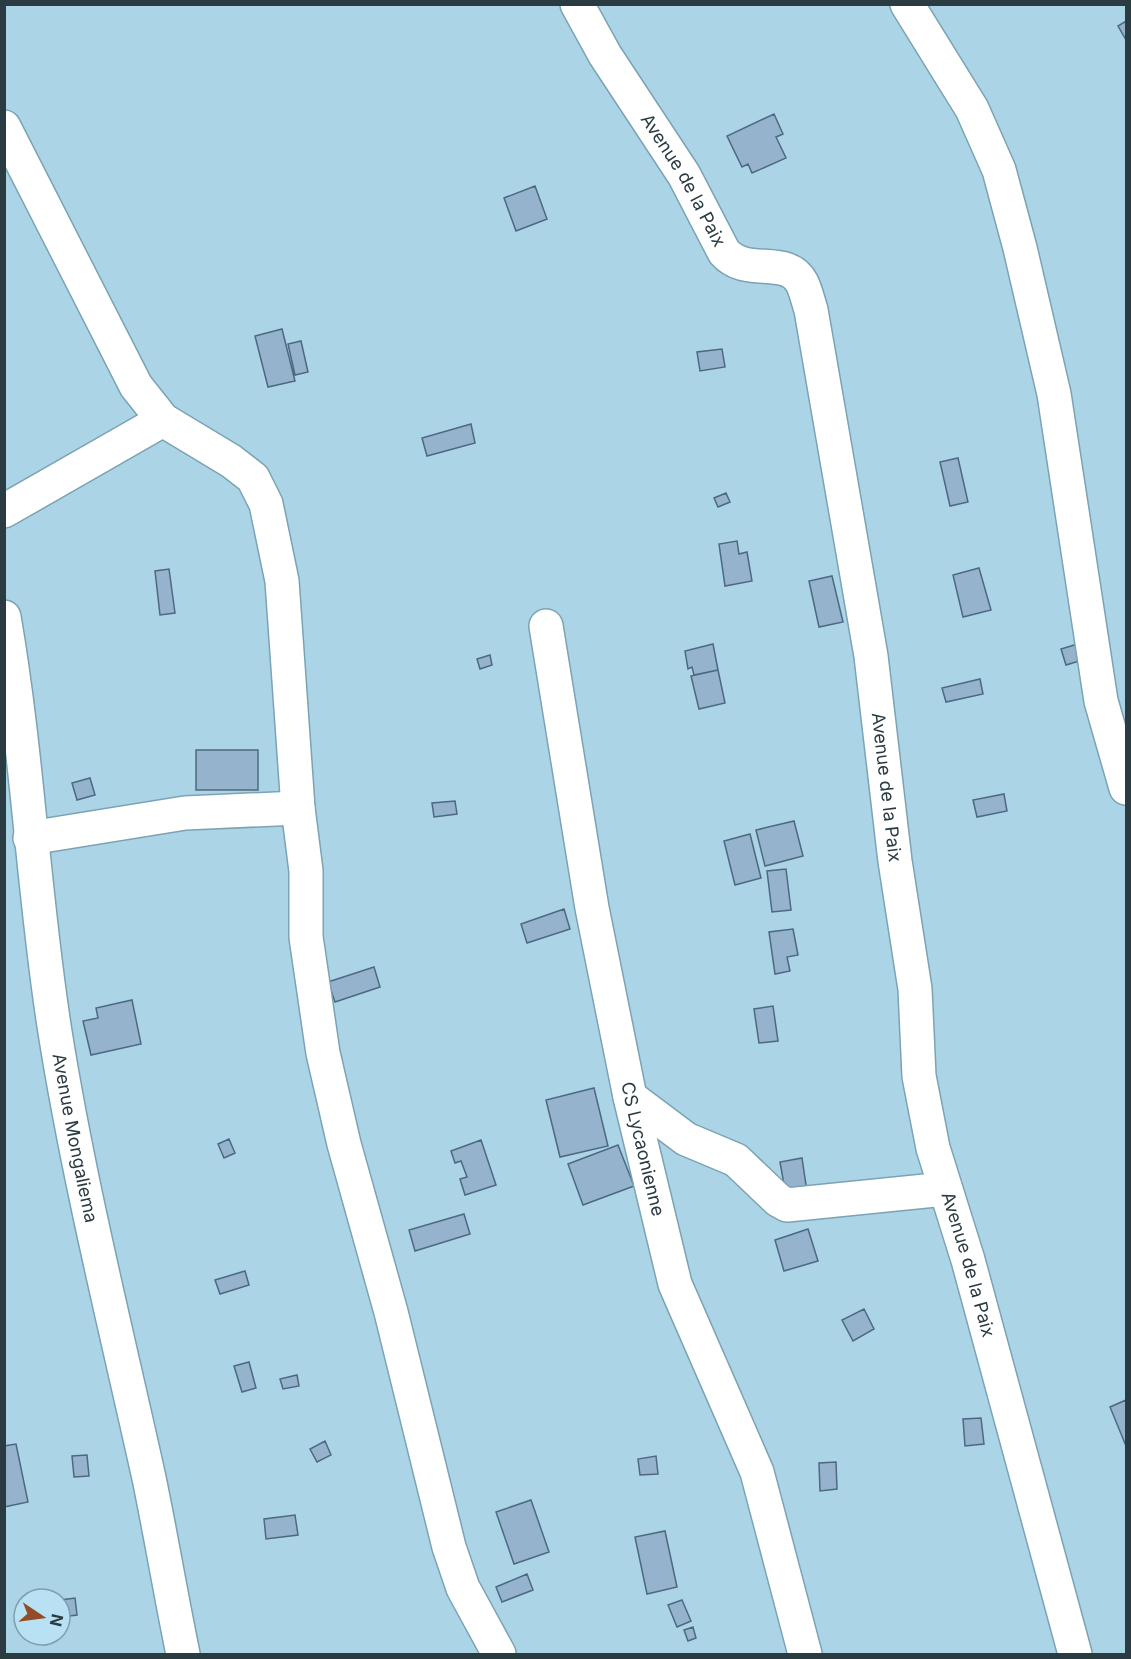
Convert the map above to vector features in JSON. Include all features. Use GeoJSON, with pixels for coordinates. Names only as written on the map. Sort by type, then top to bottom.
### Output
{"type":"FeatureCollection","features":[{"type":"Feature","properties":{"kind":"street","name":"Avenue de la Paix"},"geometry":{"type":"LineString","coordinates":[[577,4],[605,55],[684,175],[724,252],[732,262],[747,266],[783,268],[795,275],[801,282],[811,310],[871,656],[895,861],[915,989],[919,1076],[933,1148],[968,1260],[1075,1654]]}},
{"type":"Feature","properties":{"kind":"street"},"geometry":{"type":"LineString","coordinates":[[907,4],[972,109],[1002,181],[1054,394],[1101,701],[1126,788]]}},
{"type":"Feature","properties":{"kind":"street"},"geometry":{"type":"LineString","coordinates":[[4,127],[136,386],[163,420],[231,461],[253,478],[266,504],[282,581],[298,808],[306,871],[306,936],[323,1053],[344,1144],[391,1311],[449,1547],[463,1588],[499,1654]]}},
{"type":"Feature","properties":{"kind":"street"},"geometry":{"type":"LineString","coordinates":[[4,511],[163,420]]}},
{"type":"Feature","properties":{"kind":"street","name":"Avenue Mongaliema"},"geometry":{"type":"LineString","coordinates":[[4,617],[18,699],[30,837],[55,1031],[89,1218],[149,1480],[183,1654]]}},
{"type":"Feature","properties":{"kind":"street","name":"CS Lycaonienne"},"geometry":{"type":"LineString","coordinates":[[546,626],[591,908],[630,1097],[675,1284],[757,1472],[805,1654]]}},
{"type":"Feature","properties":{"kind":"street"},"geometry":{"type":"LineString","coordinates":[[30,837],[185,813],[298,808]]}},
{"type":"Feature","properties":{"kind":"street"},"geometry":{"type":"LineString","coordinates":[[630,1097],[686,1139],[736,1160],[778,1200],[787,1205],[807,1205],[945,1189]]}},
{"type":"Feature","properties":{"kind":"building"},"geometry":{"type":"Polygon","coordinates":[[[1126,21],[1126,40],[1118,26],[1126,21]]]}},
{"type":"Feature","properties":{"kind":"building"},"geometry":{"type":"Polygon","coordinates":[[[774,114],[783,134],[776,137],[786,158],[752,173],[748,164],[742,167],[727,136],[774,114]]]}},
{"type":"Feature","properties":{"kind":"building"},"geometry":{"type":"Polygon","coordinates":[[[535,186],[547,219],[516,231],[504,198],[535,186]]]}},
{"type":"Feature","properties":{"kind":"building"},"geometry":{"type":"Polygon","coordinates":[[[282,329],[295,381],[268,387],[255,336],[282,329]]]}},
{"type":"Feature","properties":{"kind":"building"},"geometry":{"type":"Polygon","coordinates":[[[301,341],[308,372],[295,375],[288,344],[301,341]]]}},
{"type":"Feature","properties":{"kind":"building"},"geometry":{"type":"Polygon","coordinates":[[[722,349],[725,367],[700,371],[697,352],[722,349]]]}},
{"type":"Feature","properties":{"kind":"building"},"geometry":{"type":"Polygon","coordinates":[[[471,424],[475,443],[427,456],[422,438],[471,424]]]}},
{"type":"Feature","properties":{"kind":"building"},"geometry":{"type":"Polygon","coordinates":[[[958,458],[968,502],[950,506],[940,462],[958,458]]]}},
{"type":"Feature","properties":{"kind":"building"},"geometry":{"type":"Polygon","coordinates":[[[726,493],[730,502],[718,507],[714,498],[726,493]]]}},
{"type":"Feature","properties":{"kind":"building"},"geometry":{"type":"Polygon","coordinates":[[[737,541],[739,554],[747,552],[752,581],[725,586],[719,544],[737,541]]]}},
{"type":"Feature","properties":{"kind":"building"},"geometry":{"type":"Polygon","coordinates":[[[979,568],[991,610],[963,617],[953,575],[979,568]]]}},
{"type":"Feature","properties":{"kind":"building"},"geometry":{"type":"Polygon","coordinates":[[[169,569],[175,613],[160,615],[155,571],[169,569]]]}},
{"type":"Feature","properties":{"kind":"building"},"geometry":{"type":"Polygon","coordinates":[[[832,576],[843,622],[819,627],[809,581],[832,576]]]}},
{"type":"Feature","properties":{"kind":"building"},"geometry":{"type":"Polygon","coordinates":[[[1081,643],[1086,659],[1066,665],[1061,649],[1081,643]]]}},
{"type":"Feature","properties":{"kind":"building"},"geometry":{"type":"Polygon","coordinates":[[[713,644],[718,670],[694,675],[692,667],[688,669],[685,651],[713,644]]]}},
{"type":"Feature","properties":{"kind":"building"},"geometry":{"type":"Polygon","coordinates":[[[490,655],[492,665],[480,669],[477,659],[490,655]]]}},
{"type":"Feature","properties":{"kind":"building"},"geometry":{"type":"Polygon","coordinates":[[[718,670],[725,703],[699,709],[691,676],[718,670]]]}},
{"type":"Feature","properties":{"kind":"building"},"geometry":{"type":"Polygon","coordinates":[[[980,679],[983,694],[946,702],[942,688],[980,679]]]}},
{"type":"Feature","properties":{"kind":"building"},"geometry":{"type":"Polygon","coordinates":[[[196,750],[258,750],[258,790],[196,790],[196,750]]]}},
{"type":"Feature","properties":{"kind":"building"},"geometry":{"type":"Polygon","coordinates":[[[90,778],[95,795],[77,800],[72,783],[90,778]]]}},
{"type":"Feature","properties":{"kind":"building"},"geometry":{"type":"Polygon","coordinates":[[[1004,794],[1007,811],[977,817],[973,800],[1004,794]]]}},
{"type":"Feature","properties":{"kind":"building"},"geometry":{"type":"Polygon","coordinates":[[[455,801],[457,814],[434,817],[432,803],[455,801]]]}},
{"type":"Feature","properties":{"kind":"building"},"geometry":{"type":"Polygon","coordinates":[[[794,821],[803,856],[765,866],[756,830],[794,821]]]}},
{"type":"Feature","properties":{"kind":"building"},"geometry":{"type":"Polygon","coordinates":[[[750,834],[761,878],[735,885],[724,841],[750,834]]]}},
{"type":"Feature","properties":{"kind":"building"},"geometry":{"type":"Polygon","coordinates":[[[786,869],[791,910],[772,912],[767,871],[786,869]]]}},
{"type":"Feature","properties":{"kind":"building"},"geometry":{"type":"Polygon","coordinates":[[[564,909],[570,929],[527,943],[521,924],[564,909]]]}},
{"type":"Feature","properties":{"kind":"building"},"geometry":{"type":"Polygon","coordinates":[[[793,929],[798,955],[787,957],[790,971],[775,974],[769,932],[793,929]]]}},
{"type":"Feature","properties":{"kind":"building"},"geometry":{"type":"Polygon","coordinates":[[[374,967],[380,987],[335,1002],[328,982],[374,967]]]}},
{"type":"Feature","properties":{"kind":"building"},"geometry":{"type":"Polygon","coordinates":[[[132,1000],[141,1044],[91,1055],[83,1021],[98,1018],[96,1008],[132,1000]]]}},
{"type":"Feature","properties":{"kind":"building"},"geometry":{"type":"Polygon","coordinates":[[[773,1006],[778,1041],[759,1043],[754,1009],[773,1006]]]}},
{"type":"Feature","properties":{"kind":"building"},"geometry":{"type":"Polygon","coordinates":[[[594,1088],[608,1146],[560,1157],[546,1100],[594,1088]]]}},
{"type":"Feature","properties":{"kind":"building"},"geometry":{"type":"Polygon","coordinates":[[[229,1139],[235,1153],[224,1158],[218,1144],[229,1139]]]}},
{"type":"Feature","properties":{"kind":"building"},"geometry":{"type":"Polygon","coordinates":[[[481,1140],[496,1185],[465,1195],[460,1179],[467,1177],[461,1161],[455,1163],[451,1151],[481,1140]]]}},
{"type":"Feature","properties":{"kind":"building"},"geometry":{"type":"Polygon","coordinates":[[[618,1145],[634,1186],[583,1205],[568,1164],[618,1145]]]}},
{"type":"Feature","properties":{"kind":"building"},"geometry":{"type":"Polygon","coordinates":[[[802,1158],[807,1192],[786,1196],[780,1162],[802,1158]]]}},
{"type":"Feature","properties":{"kind":"building"},"geometry":{"type":"Polygon","coordinates":[[[464,1214],[470,1234],[415,1251],[409,1230],[464,1214]]]}},
{"type":"Feature","properties":{"kind":"building"},"geometry":{"type":"Polygon","coordinates":[[[808,1229],[818,1261],[784,1271],[775,1240],[808,1229]]]}},
{"type":"Feature","properties":{"kind":"building"},"geometry":{"type":"Polygon","coordinates":[[[245,1271],[249,1285],[220,1294],[215,1280],[245,1271]]]}},
{"type":"Feature","properties":{"kind":"building"},"geometry":{"type":"Polygon","coordinates":[[[864,1309],[874,1329],[853,1341],[842,1320],[864,1309]]]}},
{"type":"Feature","properties":{"kind":"building"},"geometry":{"type":"Polygon","coordinates":[[[249,1362],[256,1388],[242,1392],[234,1366],[249,1362]]]}},
{"type":"Feature","properties":{"kind":"building"},"geometry":{"type":"Polygon","coordinates":[[[297,1375],[299,1386],[283,1389],[280,1379],[297,1375]]]}},
{"type":"Feature","properties":{"kind":"building"},"geometry":{"type":"Polygon","coordinates":[[[1126,1400],[1126,1446],[1110,1407],[1126,1400]]]}},
{"type":"Feature","properties":{"kind":"building"},"geometry":{"type":"Polygon","coordinates":[[[981,1418],[984,1444],[965,1446],[963,1419],[981,1418]]]}},
{"type":"Feature","properties":{"kind":"building"},"geometry":{"type":"Polygon","coordinates":[[[325,1441],[331,1455],[317,1462],[310,1449],[325,1441]]]}},
{"type":"Feature","properties":{"kind":"building"},"geometry":{"type":"Polygon","coordinates":[[[16,1444],[28,1502],[4,1507],[4,1446],[16,1444]]]}},
{"type":"Feature","properties":{"kind":"building"},"geometry":{"type":"Polygon","coordinates":[[[87,1455],[89,1476],[74,1477],[72,1456],[87,1455]]]}},
{"type":"Feature","properties":{"kind":"building"},"geometry":{"type":"Polygon","coordinates":[[[656,1456],[658,1474],[640,1475],[638,1459],[656,1456]]]}},
{"type":"Feature","properties":{"kind":"building"},"geometry":{"type":"Polygon","coordinates":[[[836,1462],[837,1489],[820,1491],[819,1463],[836,1462]]]}},
{"type":"Feature","properties":{"kind":"building"},"geometry":{"type":"Polygon","coordinates":[[[531,1500],[549,1552],[514,1564],[496,1512],[531,1500]]]}},
{"type":"Feature","properties":{"kind":"building"},"geometry":{"type":"Polygon","coordinates":[[[295,1515],[298,1535],[266,1539],[264,1519],[295,1515]]]}},
{"type":"Feature","properties":{"kind":"building"},"geometry":{"type":"Polygon","coordinates":[[[665,1531],[677,1587],[647,1594],[635,1537],[665,1531]]]}},
{"type":"Feature","properties":{"kind":"building"},"geometry":{"type":"Polygon","coordinates":[[[527,1574],[533,1590],[502,1602],[496,1587],[527,1574]]]}},
{"type":"Feature","properties":{"kind":"building"},"geometry":{"type":"Polygon","coordinates":[[[72,1598],[75,1598],[77,1615],[72,1616],[72,1598]]]}},
{"type":"Feature","properties":{"kind":"building"},"geometry":{"type":"Polygon","coordinates":[[[682,1600],[691,1621],[677,1627],[668,1605],[682,1600]]]}},
{"type":"Feature","properties":{"kind":"building"},"geometry":{"type":"Polygon","coordinates":[[[693,1627],[696,1638],[688,1641],[684,1630],[693,1627]]]}}]}
